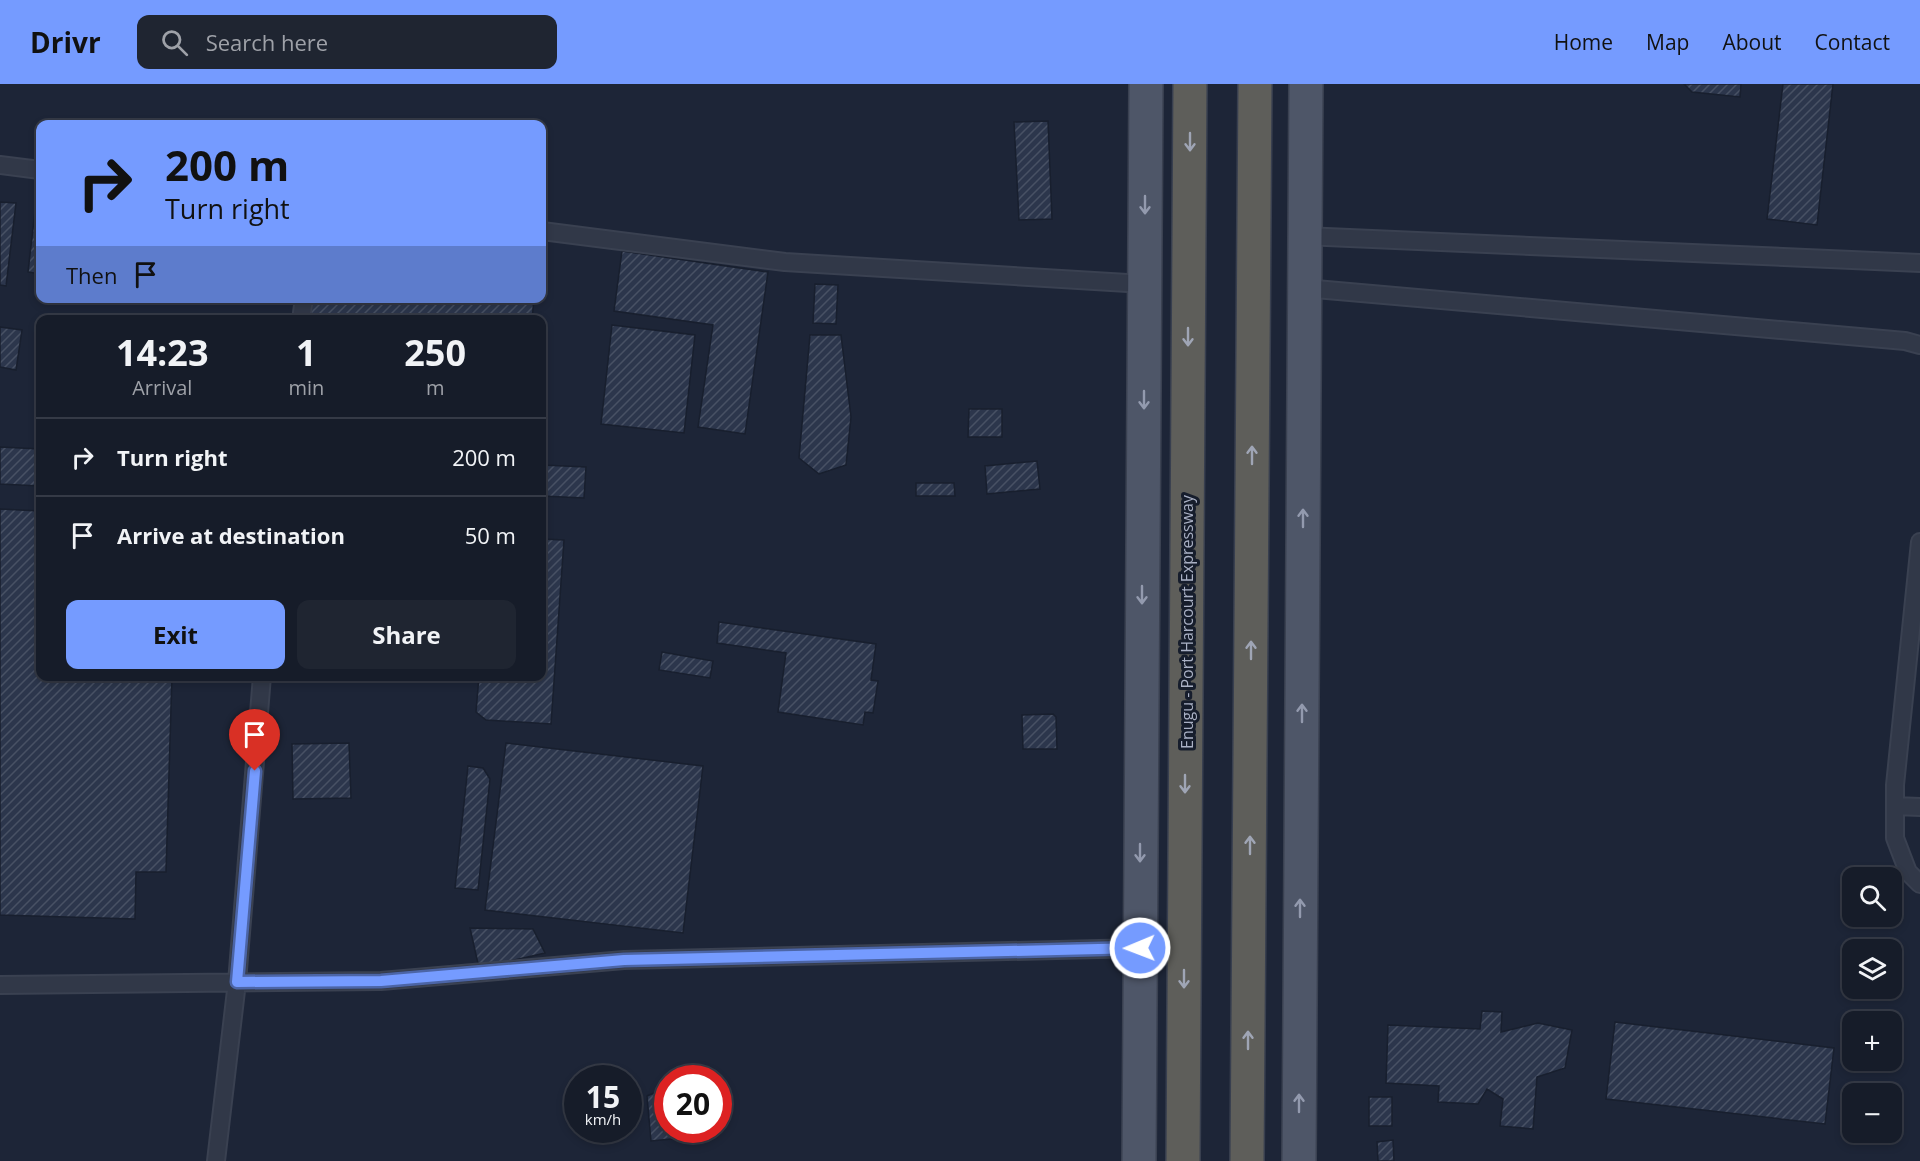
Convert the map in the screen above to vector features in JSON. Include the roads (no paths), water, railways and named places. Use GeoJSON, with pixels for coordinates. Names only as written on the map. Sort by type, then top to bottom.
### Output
{"type":"FeatureCollection","features":[{"type":"Feature","properties":{"kind":"highway","name":"Enugu - Port Harcourt Expressway"},"geometry":{"type":"LineString","coordinates":[[1183,1161],[1190,84]]}},
{"type":"Feature","properties":{"kind":"highway"},"geometry":{"type":"LineString","coordinates":[[1247,1161],[1255,84]]}},
{"type":"Feature","properties":{"kind":"main road"},"geometry":{"type":"LineString","coordinates":[[1139,1161],[1146,84]]}},
{"type":"Feature","properties":{"kind":"main road"},"geometry":{"type":"LineString","coordinates":[[1299,1161],[1305,84]]}},
{"type":"Feature","properties":{"kind":"lane"},"geometry":{"type":"LineString","coordinates":[[0,165],[36,170]]}},
{"type":"Feature","properties":{"kind":"lane"},"geometry":{"type":"LineString","coordinates":[[546,232],[785,262],[1144,285]]}},
{"type":"Feature","properties":{"kind":"lane"},"geometry":{"type":"LineString","coordinates":[[1304,236],[1920,263]]}},
{"type":"Feature","properties":{"kind":"lane"},"geometry":{"type":"LineString","coordinates":[[1304,288],[1905,341],[1920,345]]}},
{"type":"Feature","properties":{"kind":"lane"},"geometry":{"type":"LineString","coordinates":[[1920,542],[1895,806],[1895,838],[1908,872],[1920,884]]}},
{"type":"Feature","properties":{"kind":"lane"},"geometry":{"type":"LineString","coordinates":[[216,1161],[237,982],[262,681]]}},
{"type":"Feature","properties":{"kind":"lane"},"geometry":{"type":"LineString","coordinates":[[1895,806],[1920,807]]}},
{"type":"Feature","properties":{"kind":"lane"},"geometry":{"type":"LineString","coordinates":[[0,985],[381,981],[624,960],[1140,948]]}}]}
